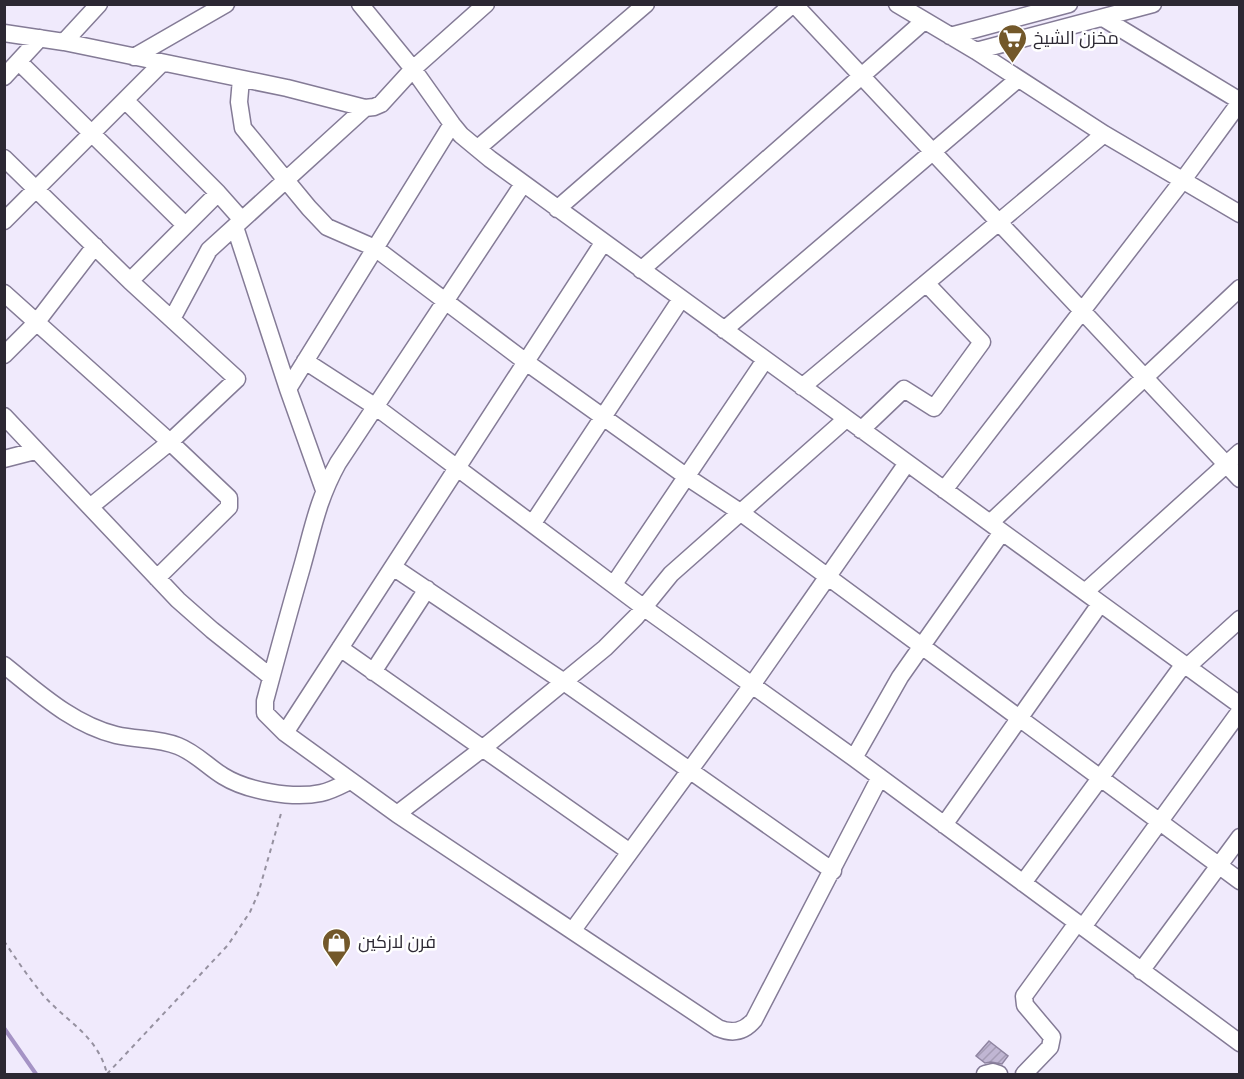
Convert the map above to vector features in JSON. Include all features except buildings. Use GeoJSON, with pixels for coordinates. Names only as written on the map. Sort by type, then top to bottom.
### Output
{"type":"FeatureCollection","features":[{"type":"Feature","properties":{"kind":"street"},"geometry":{"type":"LineString","coordinates":[[64,42],[99,4]]}},
{"type":"Feature","properties":{"kind":"street"},"geometry":{"type":"LineString","coordinates":[[134,57],[226,4]]}},
{"type":"Feature","properties":{"kind":"street"},"geometry":{"type":"LineString","coordinates":[[360,4],[413,69],[461,135],[603,243],[1239,705]]}},
{"type":"Feature","properties":{"kind":"street"},"geometry":{"type":"LineString","coordinates":[[4,33],[64,42],[365,108],[381,104],[413,69],[486,4]]}},
{"type":"Feature","properties":{"kind":"street"},"geometry":{"type":"LineString","coordinates":[[478,148],[646,4]]}},
{"type":"Feature","properties":{"kind":"street"},"geometry":{"type":"LineString","coordinates":[[557,209],[794,4],[931,153],[1082,309],[1239,479]]}},
{"type":"Feature","properties":{"kind":"street"},"geometry":{"type":"LineString","coordinates":[[897,4],[1104,134],[1239,214]]}},
{"type":"Feature","properties":{"kind":"street"},"geometry":{"type":"LineString","coordinates":[[950,36],[1069,4]]}},
{"type":"Feature","properties":{"kind":"street"},"geometry":{"type":"LineString","coordinates":[[975,51],[1153,4]]}},
{"type":"Feature","properties":{"kind":"street"},"geometry":{"type":"LineString","coordinates":[[944,490],[1183,180],[1239,101],[1103,18]]}},
{"type":"Feature","properties":{"kind":"street"},"geometry":{"type":"LineString","coordinates":[[641,270],[924,21]]}},
{"type":"Feature","properties":{"kind":"street"},"geometry":{"type":"LineString","coordinates":[[4,77],[40,38]]}},
{"type":"Feature","properties":{"kind":"street"},"geometry":{"type":"LineString","coordinates":[[19,62],[185,225]]}},
{"type":"Feature","properties":{"kind":"street"},"geometry":{"type":"LineString","coordinates":[[4,221],[162,63]]}},
{"type":"Feature","properties":{"kind":"street"},"geometry":{"type":"LineString","coordinates":[[241,79],[239,102],[243,128],[327,227],[375,248],[526,362],[828,576],[1239,881]]}},
{"type":"Feature","properties":{"kind":"street"},"geometry":{"type":"LineString","coordinates":[[724,330],[1018,79]]}},
{"type":"Feature","properties":{"kind":"street"},"geometry":{"type":"LineString","coordinates":[[125,100],[218,193],[239,224],[288,389],[324,490]]}},
{"type":"Feature","properties":{"kind":"street"},"geometry":{"type":"LineString","coordinates":[[172,319],[209,250],[365,108]]}},
{"type":"Feature","properties":{"kind":"street"},"geometry":{"type":"LineString","coordinates":[[288,389],[452,124]]}},
{"type":"Feature","properties":{"kind":"street"},"geometry":{"type":"LineString","coordinates":[[802,387],[1104,134]]}},
{"type":"Feature","properties":{"kind":"street"},"geometry":{"type":"LineString","coordinates":[[4,158],[130,281],[237,379],[170,442],[90,507]]}},
{"type":"Feature","properties":{"kind":"street"},"geometry":{"type":"LineString","coordinates":[[523,184],[338,463],[324,490],[314,518],[271,677],[265,701],[265,713],[285,733],[397,814],[724,1031],[738,1031],[750,1025],[754,1020],[880,777]]}},
{"type":"Feature","properties":{"kind":"street"},"geometry":{"type":"LineString","coordinates":[[130,281],[218,193]]}},
{"type":"Feature","properties":{"kind":"street"},"geometry":{"type":"LineString","coordinates":[[285,733],[603,243]]}},
{"type":"Feature","properties":{"kind":"street"},"geometry":{"type":"LineString","coordinates":[[4,355],[36,323],[95,246]]}},
{"type":"Feature","properties":{"kind":"street"},"geometry":{"type":"LineString","coordinates":[[861,430],[904,389],[934,408],[982,342],[926,283]]}},
{"type":"Feature","properties":{"kind":"street"},"geometry":{"type":"LineString","coordinates":[[854,758],[900,677],[996,528],[1144,378],[1239,288]]}},
{"type":"Feature","properties":{"kind":"street"},"geometry":{"type":"LineString","coordinates":[[4,293],[229,498],[229,507],[158,578]]}},
{"type":"Feature","properties":{"kind":"street"},"geometry":{"type":"LineString","coordinates":[[533,523],[681,299]]}},
{"type":"Feature","properties":{"kind":"street"},"geometry":{"type":"LineString","coordinates":[[614,584],[765,360]]}},
{"type":"Feature","properties":{"kind":"street"},"geometry":{"type":"LineString","coordinates":[[305,361],[376,407],[643,607],[1237,1038]]}},
{"type":"Feature","properties":{"kind":"street"},"geometry":{"type":"LineString","coordinates":[[4,416],[158,578],[212,630],[271,677]]}},
{"type":"Feature","properties":{"kind":"street"},"geometry":{"type":"LineString","coordinates":[[397,814],[482,749],[605,648],[636,617],[671,574],[846,419]]}},
{"type":"Feature","properties":{"kind":"street"},"geometry":{"type":"LineString","coordinates":[[4,459],[35,451]]}},
{"type":"Feature","properties":{"kind":"street"},"geometry":{"type":"LineString","coordinates":[[1085,592],[1239,452]]}},
{"type":"Feature","properties":{"kind":"street"},"geometry":{"type":"LineString","coordinates":[[573,930],[690,772],[907,463]]}},
{"type":"Feature","properties":{"kind":"street"},"geometry":{"type":"LineString","coordinates":[[393,567],[564,682],[833,871]]}},
{"type":"Feature","properties":{"kind":"street"},"geometry":{"type":"LineString","coordinates":[[373,672],[427,590]]}},
{"type":"Feature","properties":{"kind":"street"},"geometry":{"type":"LineString","coordinates":[[944,825],[1100,603]]}},
{"type":"Feature","properties":{"kind":"street"},"geometry":{"type":"LineString","coordinates":[[1023,883],[1186,666],[1239,619]]}},
{"type":"Feature","properties":{"kind":"street"},"geometry":{"type":"LineString","coordinates":[[340,648],[630,852]]}},
{"type":"Feature","properties":{"kind":"street"},"geometry":{"type":"LineString","coordinates":[[4,665],[55,706],[96,728],[114,735],[171,743],[184,748],[223,776],[253,789],[321,794],[350,781]]}},
{"type":"Feature","properties":{"kind":"street"},"geometry":{"type":"LineString","coordinates":[[1024,1074],[1050,1047],[1052,1037],[1025,1005],[1024,996],[1159,822],[1239,711]]}},
{"type":"Feature","properties":{"kind":"street"},"geometry":{"type":"LineString","coordinates":[[1142,971],[1239,837]]}},
{"type":"Feature","properties":{"kind":"street"},"geometry":{"type":"LineString","coordinates":[[985,1074],[993,1072],[999,1074]]}},
{"type":"Feature","properties":{"kind":"path"},"geometry":{"type":"LineString","coordinates":[[107,1074],[228,945],[238,930],[258,894],[286,793]]}},
{"type":"Feature","properties":{"kind":"path"},"geometry":{"type":"LineString","coordinates":[[4,941],[42,994],[93,1041],[104,1058],[107,1074]]}},
{"type":"Feature","properties":{"kind":"waterway"},"geometry":{"type":"LineString","coordinates":[[4,1028],[36,1074]]}},
{"type":"Feature","properties":{"kind":"place","name":"مخزن الشيخ"},"geometry":{"type":"Point","coordinates":[1012,64]}},
{"type":"Feature","properties":{"kind":"place","name":"فرن لازكين"},"geometry":{"type":"Point","coordinates":[337,968]}}]}
